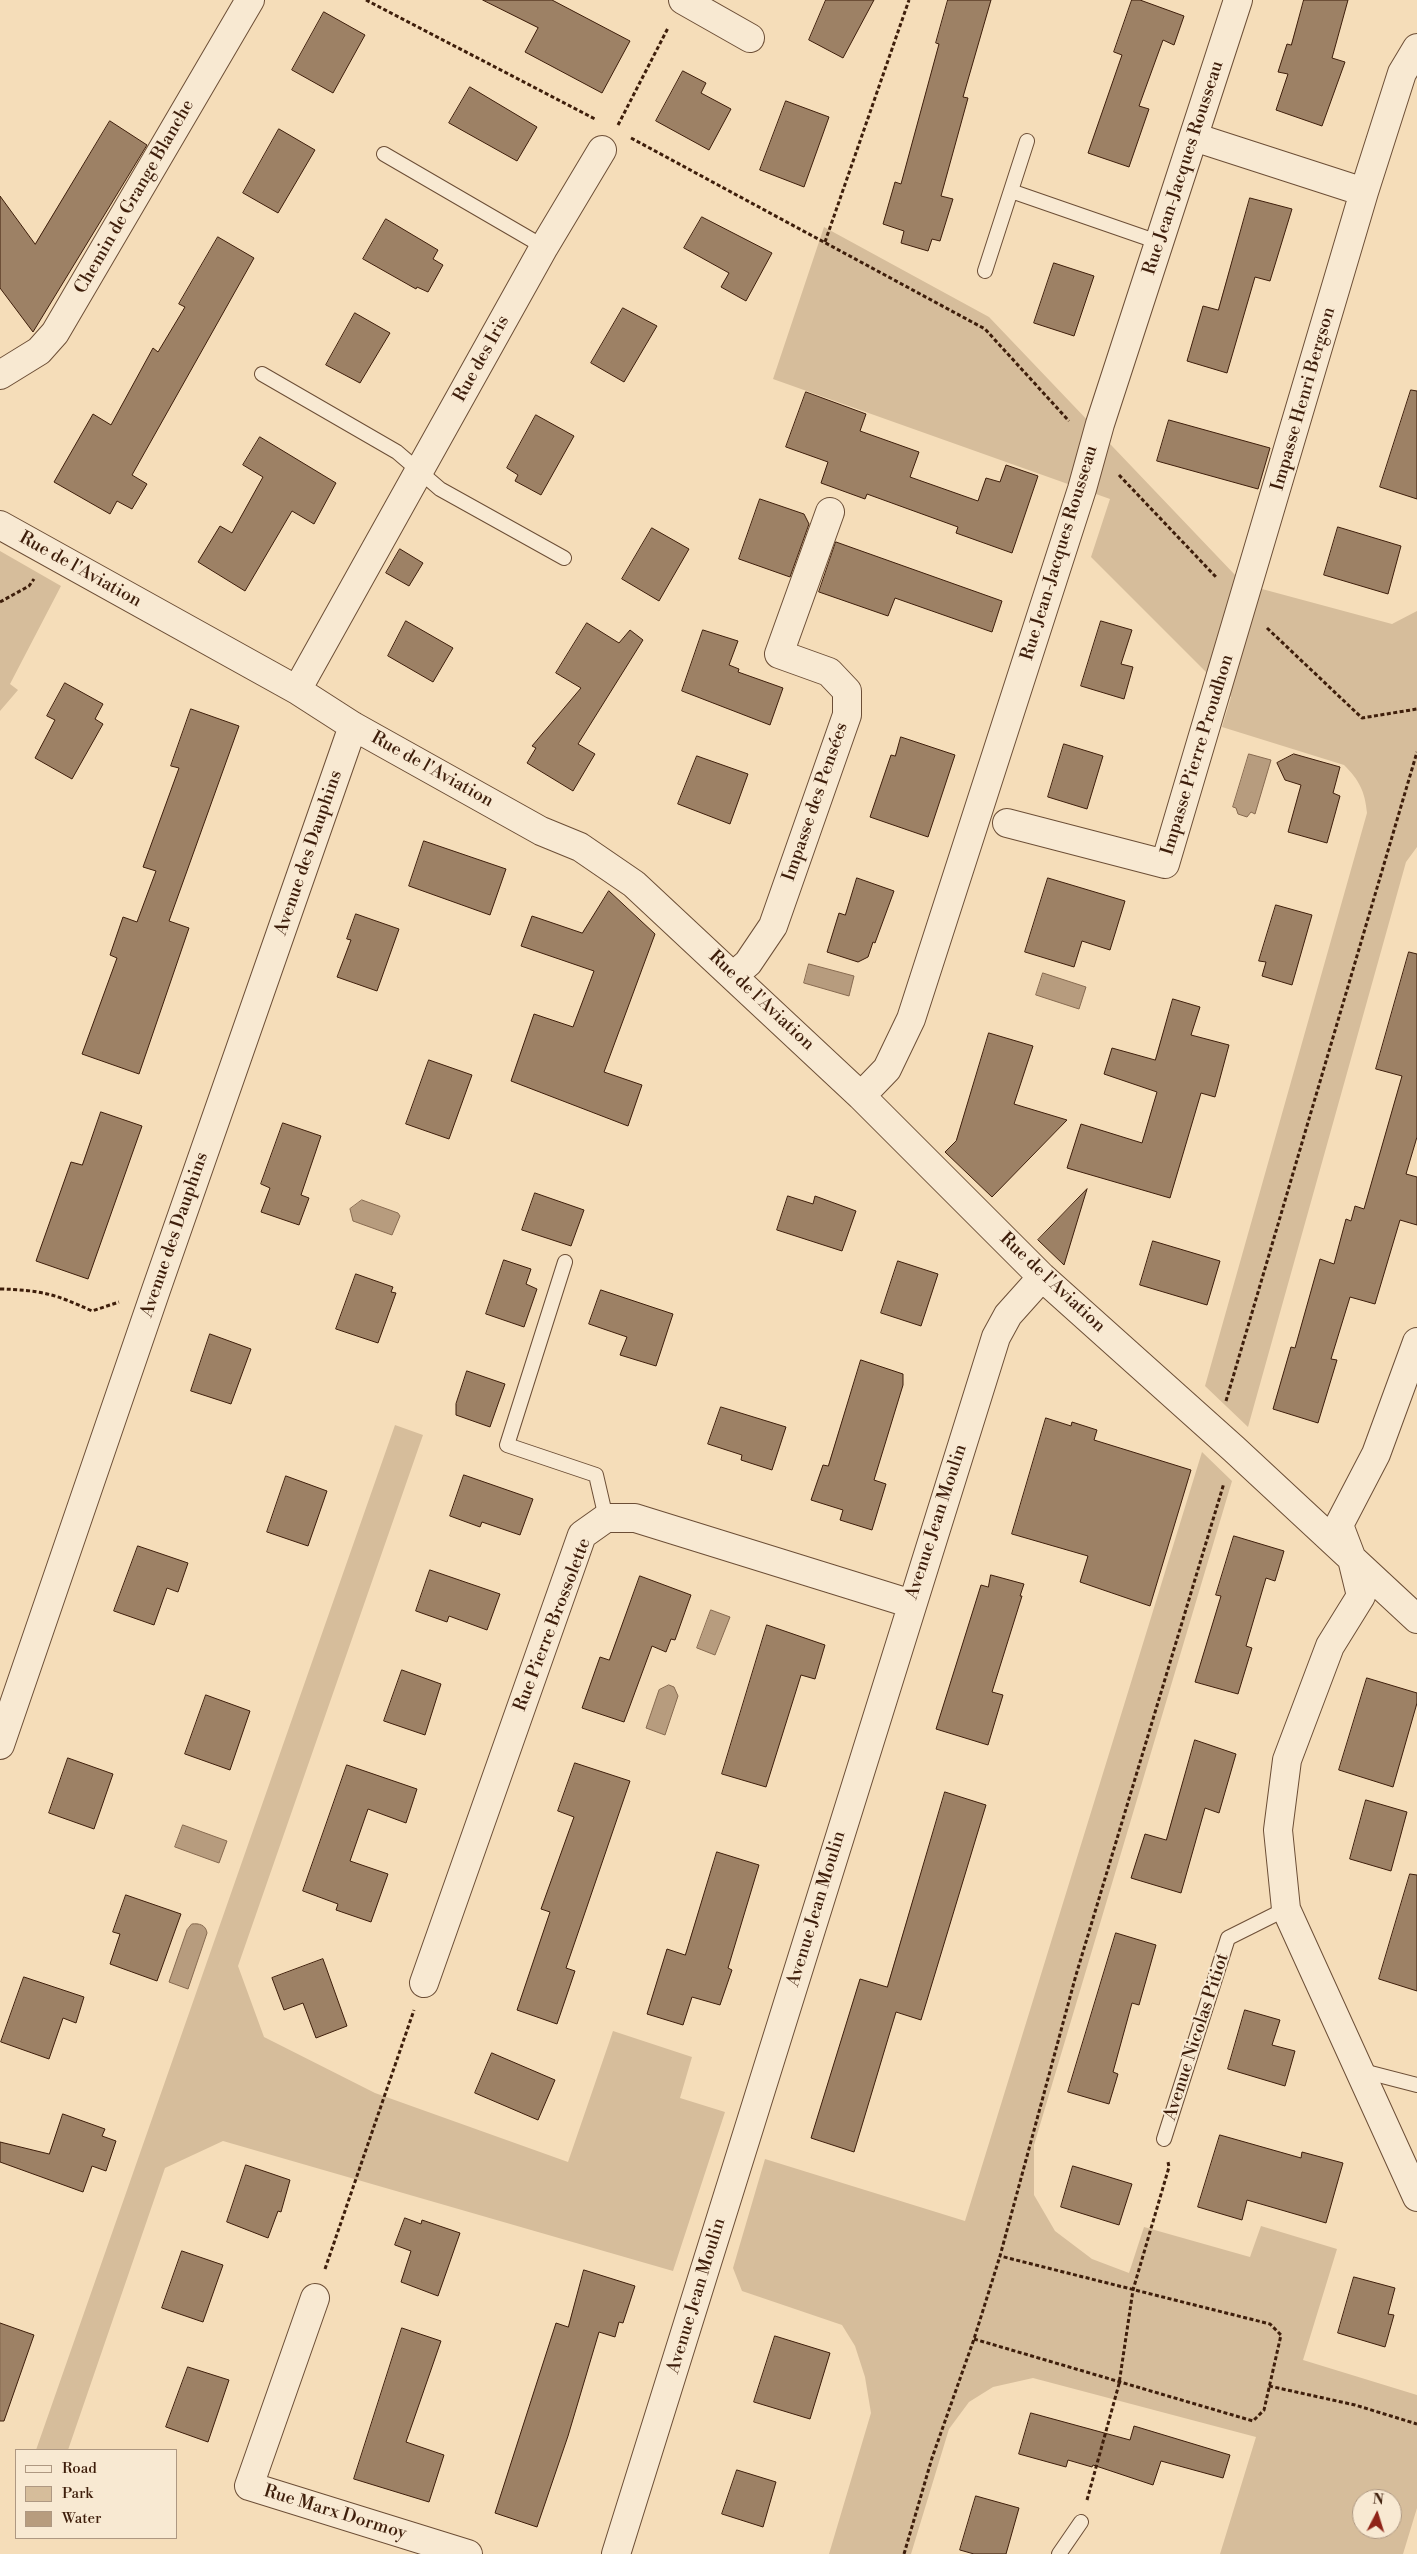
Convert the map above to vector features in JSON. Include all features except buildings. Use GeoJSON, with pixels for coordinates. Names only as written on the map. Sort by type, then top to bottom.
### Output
{"type":"FeatureCollection","features":[{"type":"Feature","properties":{"kind":"street","name":"Chemin de Grange Blanche"},"geometry":{"type":"LineString","coordinates":[[0,375],[38,351],[55,332],[250,0]]}},
{"type":"Feature","properties":{"kind":"street"},"geometry":{"type":"LineString","coordinates":[[683,0],[750,38]]}},
{"type":"Feature","properties":{"kind":"street","name":"Rue Jean-Jacques Rousseau"},"geometry":{"type":"LineString","coordinates":[[861,1096],[887,1069],[911,1019],[1238,0]]}},
{"type":"Feature","properties":{"kind":"street","name":"Impasse Henri Bergson"},"geometry":{"type":"LineString","coordinates":[[1243,605],[1364,192],[1402,72],[1417,48]]}},
{"type":"Feature","properties":{"kind":"street"},"geometry":{"type":"LineString","coordinates":[[1194,138],[1364,192]]}},
{"type":"Feature","properties":{"kind":"street","name":"Rue des Iris"},"geometry":{"type":"LineString","coordinates":[[297,690],[544,248],[609,140]]}},
{"type":"Feature","properties":{"kind":"street","name":"Impasse des Pensées"},"geometry":{"type":"LineString","coordinates":[[733,976],[748,963],[773,926],[847,715],[847,691],[828,672],[779,654],[830,512]]}},
{"type":"Feature","properties":{"kind":"street","name":"Rue de l'Aviation"},"geometry":{"type":"LineString","coordinates":[[0,525],[297,690],[354,726],[541,832],[580,847],[634,884],[861,1096],[1042,1277],[1234,1449],[1417,1619]]}},
{"type":"Feature","properties":{"kind":"street","name":"Impasse Pierre Proudhon"},"geometry":{"type":"LineString","coordinates":[[1007,823],[1165,864],[1243,605]]}},
{"type":"Feature","properties":{"kind":"street","name":"Avenue des Dauphins"},"geometry":{"type":"LineString","coordinates":[[0,1744],[156,1290],[354,726]]}},
{"type":"Feature","properties":{"kind":"street","name":"Avenue Jean Moulin"},"geometry":{"type":"LineString","coordinates":[[616,2554],[996,1337],[1008,1314],[1042,1277]]}},
{"type":"Feature","properties":{"kind":"street"},"geometry":{"type":"LineString","coordinates":[[1417,1342],[1376,1454],[1339,1524],[1352,1559],[1361,1596],[1330,1646],[1287,1760],[1278,1830],[1286,1909],[1417,2197]]}},
{"type":"Feature","properties":{"kind":"street"},"geometry":{"type":"LineString","coordinates":[[606,1518],[635,1518],[912,1604]]}},
{"type":"Feature","properties":{"kind":"street","name":"Rue Pierre Brossolette"},"geometry":{"type":"LineString","coordinates":[[424,1983],[582,1535],[606,1518]]}},
{"type":"Feature","properties":{"kind":"street","name":"Rue Marx Dormoy"},"geometry":{"type":"LineString","coordinates":[[315,2298],[249,2486],[468,2554]]}},
{"type":"Feature","properties":{"kind":"lane"},"geometry":{"type":"LineString","coordinates":[[985,271],[1027,141]]}},
{"type":"Feature","properties":{"kind":"lane"},"geometry":{"type":"LineString","coordinates":[[384,154],[544,248]]}},
{"type":"Feature","properties":{"kind":"lane"},"geometry":{"type":"LineString","coordinates":[[1011,191],[1161,243]]}},
{"type":"Feature","properties":{"kind":"lane"},"geometry":{"type":"LineString","coordinates":[[262,374],[397,452],[440,489],[564,558]]}},
{"type":"Feature","properties":{"kind":"lane"},"geometry":{"type":"LineString","coordinates":[[565,1262],[507,1445],[596,1475],[606,1518]]}},
{"type":"Feature","properties":{"kind":"lane","name":"Avenue Nicolas Pitiot"},"geometry":{"type":"LineString","coordinates":[[1164,2139],[1228,1938],[1286,1909]]}},
{"type":"Feature","properties":{"kind":"lane"},"geometry":{"type":"LineString","coordinates":[[1358,2070],[1417,2085]]}},
{"type":"Feature","properties":{"kind":"lane"},"geometry":{"type":"LineString","coordinates":[[1059,2554],[1082,2522]]}},
{"type":"Feature","properties":{"kind":"path"},"geometry":{"type":"LineString","coordinates":[[366,0],[599,121]]}},
{"type":"Feature","properties":{"kind":"path"},"geometry":{"type":"LineString","coordinates":[[609,140],[683,0]]}},
{"type":"Feature","properties":{"kind":"path"},"geometry":{"type":"LineString","coordinates":[[824,242],[909,0]]}},
{"type":"Feature","properties":{"kind":"path"},"geometry":{"type":"LineString","coordinates":[[624,134],[985,329],[1094,449],[1243,605],[1362,718],[1417,709]]}},
{"type":"Feature","properties":{"kind":"path"},"geometry":{"type":"LineString","coordinates":[[1225,1404],[1417,752]]}},
{"type":"Feature","properties":{"kind":"path"},"geometry":{"type":"LineString","coordinates":[[0,1289],[34,1290],[56,1295],[92,1311],[156,1290]]}},
{"type":"Feature","properties":{"kind":"path"},"geometry":{"type":"LineString","coordinates":[[904,2554],[932,2458],[974,2339],[1000,2256],[1076,1975],[1234,1449]]}},
{"type":"Feature","properties":{"kind":"path"},"geometry":{"type":"LineString","coordinates":[[315,2298],[424,1983]]}},
{"type":"Feature","properties":{"kind":"path"},"geometry":{"type":"LineString","coordinates":[[1082,2522],[1119,2384],[1133,2290],[1169,2167],[1164,2139]]}},
{"type":"Feature","properties":{"kind":"path"},"geometry":{"type":"LineString","coordinates":[[974,2339],[1119,2384],[1252,2421],[1264,2410],[1281,2335],[1270,2324],[1000,2256]]}},
{"type":"Feature","properties":{"kind":"path"},"geometry":{"type":"LineString","coordinates":[[1269,2386],[1355,2405],[1417,2424]]}},
{"type":"Feature","properties":{"kind":"green space"},"geometry":{"type":"Polygon","coordinates":[[[824,227],[989,317],[1236,576],[1262,589],[1392,624],[1417,611],[1417,847],[1406,862],[1248,1427],[1205,1386],[1367,813],[1363,792],[1354,776],[1344,765],[1222,727],[1231,697],[1091,557],[1110,499],[773,379],[824,227]]]}},
{"type":"Feature","properties":{"kind":"green space"},"geometry":{"type":"Polygon","coordinates":[[[0,551],[61,586],[10,684],[18,690],[0,711],[0,551]]]}},
{"type":"Feature","properties":{"kind":"green space"},"geometry":{"type":"Polygon","coordinates":[[[395,1425],[423,1435],[238,1966],[264,2037],[375,2093],[568,2162],[613,2031],[692,2057],[680,2098],[725,2112],[673,2271],[223,2141],[165,2168],[68,2449],[36,2449],[395,1425]]]}},
{"type":"Feature","properties":{"kind":"green space"},"geometry":{"type":"Polygon","coordinates":[[[1202,1452],[1232,1481],[1034,2145],[1034,2195],[1055,2231],[1092,2259],[1129,2273],[1144,2227],[1250,2257],[1261,2226],[1337,2249],[1303,2360],[1417,2395],[1417,2508],[1403,2554],[1220,2554],[1256,2437],[1033,2378],[993,2387],[969,2402],[949,2429],[911,2554],[829,2554],[871,2413],[865,2377],[855,2346],[842,2325],[742,2291],[733,2268],[765,2159],[965,2221],[1202,1452]]]}},
{"type":"Feature","properties":{"kind":"water"},"geometry":{"type":"Polygon","coordinates":[[[1249,754],[1271,760],[1255,814],[1251,812],[1247,817],[1238,814],[1236,808],[1233,807],[1249,754]]]}},
{"type":"Feature","properties":{"kind":"water"},"geometry":{"type":"Polygon","coordinates":[[[809,964],[854,976],[849,996],[804,983],[809,964]]]}},
{"type":"Feature","properties":{"kind":"water"},"geometry":{"type":"Polygon","coordinates":[[[1043,973],[1086,987],[1079,1009],[1036,995],[1043,973]]]}},
{"type":"Feature","properties":{"kind":"water"},"geometry":{"type":"Polygon","coordinates":[[[362,1200],[398,1213],[400,1216],[392,1235],[353,1221],[350,1209],[362,1200]]]}},
{"type":"Feature","properties":{"kind":"water"},"geometry":{"type":"Polygon","coordinates":[[[711,1610],[730,1617],[715,1655],[697,1648],[711,1610]]]}},
{"type":"Feature","properties":{"kind":"water"},"geometry":{"type":"Polygon","coordinates":[[[669,1685],[674,1687],[678,1696],[665,1735],[646,1728],[659,1690],[669,1685]]]}},
{"type":"Feature","properties":{"kind":"water"},"geometry":{"type":"Polygon","coordinates":[[[183,1825],[227,1841],[219,1863],[175,1847],[183,1825]]]}},
{"type":"Feature","properties":{"kind":"water"},"geometry":{"type":"Polygon","coordinates":[[[192,1924],[202,1925],[207,1933],[188,1989],[169,1982],[187,1930],[192,1924]]]}}]}
